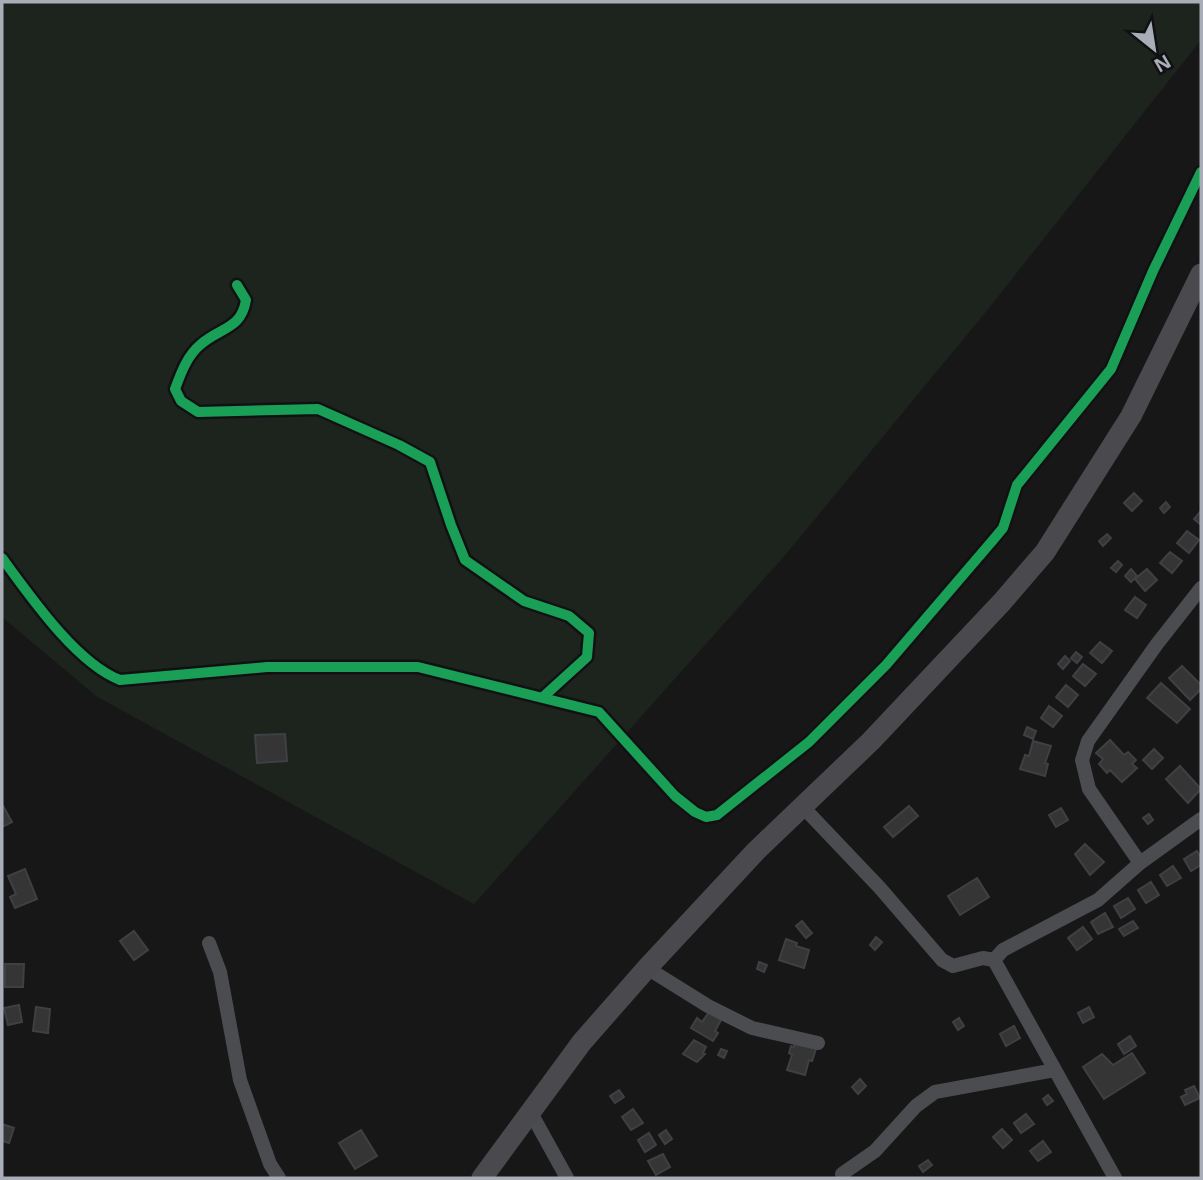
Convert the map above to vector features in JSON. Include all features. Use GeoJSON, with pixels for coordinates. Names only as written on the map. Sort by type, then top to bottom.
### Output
{"type":"FeatureCollection","features":[{"type":"Feature","properties":{"kind":"main road"},"geometry":{"type":"LineString","coordinates":[[482,1178],[582,1042],[647,968],[755,851],[872,741],[1045,552],[1131,416],[1201,274]]}},
{"type":"Feature","properties":{"kind":"street"},"geometry":{"type":"LineString","coordinates":[[2,558],[50,621],[102,673],[120,680],[267,667],[418,667],[599,712],[675,796],[695,813],[706,817],[717,815],[809,742],[886,665],[1003,528],[1017,485],[1111,369],[1153,271],[1201,172]]}},
{"type":"Feature","properties":{"kind":"street"},"geometry":{"type":"LineString","coordinates":[[237,285],[246,300],[244,314],[235,323],[200,345],[184,366],[175,389],[181,401],[198,412],[318,409],[399,445],[430,462],[465,560],[524,601],[569,616],[589,634],[587,657],[543,697]]}},
{"type":"Feature","properties":{"kind":"street"},"geometry":{"type":"LineString","coordinates":[[1140,863],[1089,789],[1082,760],[1088,741],[1157,644],[1201,588]]}},
{"type":"Feature","properties":{"kind":"street"},"geometry":{"type":"LineString","coordinates":[[802,806],[880,888],[943,960],[953,966],[989,957],[994,960],[1115,1178]]}},
{"type":"Feature","properties":{"kind":"street"},"geometry":{"type":"LineString","coordinates":[[994,960],[1003,950],[1097,900],[1140,863],[1201,819]]}},
{"type":"Feature","properties":{"kind":"street"},"geometry":{"type":"LineString","coordinates":[[209,943],[220,972],[240,1080],[270,1164],[279,1178]]}},
{"type":"Feature","properties":{"kind":"street"},"geometry":{"type":"LineString","coordinates":[[647,968],[708,1006],[752,1028],[818,1043]]}},
{"type":"Feature","properties":{"kind":"street"},"geometry":{"type":"LineString","coordinates":[[842,1174],[875,1151],[916,1106],[935,1092],[1055,1070]]}},
{"type":"Feature","properties":{"kind":"street"},"geometry":{"type":"LineString","coordinates":[[531,1113],[567,1178]]}},
{"type":"Feature","properties":{"kind":"shaded area"},"geometry":{"type":"Polygon","coordinates":[[[2,2],[1201,2],[1201,40],[989,308],[787,553],[474,904],[96,696],[2,617],[2,2]]]}},
{"type":"Feature","properties":{"kind":"building"},"geometry":{"type":"Polygon","coordinates":[[[1134,493],[1142,501],[1132,511],[1124,503],[1134,493]]]}},
{"type":"Feature","properties":{"kind":"building"},"geometry":{"type":"Polygon","coordinates":[[[1166,502],[1170,507],[1164,513],[1160,508],[1166,502]]]}},
{"type":"Feature","properties":{"kind":"building"},"geometry":{"type":"Polygon","coordinates":[[[1201,511],[1201,525],[1194,519],[1201,511]]]}},
{"type":"Feature","properties":{"kind":"building"},"geometry":{"type":"Polygon","coordinates":[[[1187,531],[1199,540],[1189,553],[1177,543],[1187,531]]]}},
{"type":"Feature","properties":{"kind":"building"},"geometry":{"type":"Polygon","coordinates":[[[1107,534],[1111,538],[1103,546],[1099,541],[1107,534]]]}},
{"type":"Feature","properties":{"kind":"building"},"geometry":{"type":"Polygon","coordinates":[[[1170,552],[1182,561],[1172,573],[1160,563],[1170,552]]]}},
{"type":"Feature","properties":{"kind":"building"},"geometry":{"type":"Polygon","coordinates":[[[1118,561],[1122,565],[1116,572],[1111,568],[1118,561]]]}},
{"type":"Feature","properties":{"kind":"building"},"geometry":{"type":"Polygon","coordinates":[[[1131,569],[1137,576],[1131,582],[1125,576],[1131,569]]]}},
{"type":"Feature","properties":{"kind":"building"},"geometry":{"type":"Polygon","coordinates":[[[1147,569],[1157,580],[1145,591],[1135,579],[1147,569]]]}},
{"type":"Feature","properties":{"kind":"building"},"geometry":{"type":"Polygon","coordinates":[[[1135,597],[1146,605],[1137,618],[1125,610],[1135,597]]]}},
{"type":"Feature","properties":{"kind":"building"},"geometry":{"type":"Polygon","coordinates":[[[1100,642],[1112,651],[1102,663],[1090,653],[1100,642]]]}},
{"type":"Feature","properties":{"kind":"building"},"geometry":{"type":"Polygon","coordinates":[[[1076,652],[1082,657],[1077,663],[1071,658],[1076,652]]]}},
{"type":"Feature","properties":{"kind":"building"},"geometry":{"type":"Polygon","coordinates":[[[1065,656],[1070,661],[1063,669],[1058,664],[1065,656]]]}},
{"type":"Feature","properties":{"kind":"building"},"geometry":{"type":"Polygon","coordinates":[[[1083,664],[1096,674],[1085,686],[1073,676],[1083,664]]]}},
{"type":"Feature","properties":{"kind":"building"},"geometry":{"type":"Polygon","coordinates":[[[1182,666],[1201,685],[1201,689],[1190,700],[1169,678],[1182,666]]]}},
{"type":"Feature","properties":{"kind":"building"},"geometry":{"type":"Polygon","coordinates":[[[1161,683],[1190,709],[1177,723],[1147,698],[1161,683]]]}},
{"type":"Feature","properties":{"kind":"building"},"geometry":{"type":"Polygon","coordinates":[[[1066,685],[1078,695],[1068,707],[1056,697],[1066,685]]]}},
{"type":"Feature","properties":{"kind":"building"},"geometry":{"type":"Polygon","coordinates":[[[1049,706],[1062,716],[1053,727],[1041,718],[1049,706]]]}},
{"type":"Feature","properties":{"kind":"building"},"geometry":{"type":"Polygon","coordinates":[[[1027,727],[1036,731],[1033,739],[1024,735],[1027,727]]]}},
{"type":"Feature","properties":{"kind":"building"},"geometry":{"type":"Polygon","coordinates":[[[285,734],[287,761],[257,763],[255,735],[285,734]]]}},
{"type":"Feature","properties":{"kind":"building"},"geometry":{"type":"Polygon","coordinates":[[[1110,740],[1124,755],[1128,752],[1136,760],[1132,764],[1137,768],[1122,782],[1110,770],[1107,773],[1099,764],[1103,759],[1096,753],[1110,740]]]}},
{"type":"Feature","properties":{"kind":"building"},"geometry":{"type":"Polygon","coordinates":[[[1033,741],[1051,746],[1045,763],[1048,764],[1045,776],[1020,769],[1025,755],[1029,756],[1033,741]]]}},
{"type":"Feature","properties":{"kind":"building"},"geometry":{"type":"Polygon","coordinates":[[[1154,749],[1163,758],[1152,769],[1143,760],[1154,749]]]}},
{"type":"Feature","properties":{"kind":"building"},"geometry":{"type":"Polygon","coordinates":[[[1180,766],[1201,789],[1188,803],[1166,779],[1180,766]]]}},
{"type":"Feature","properties":{"kind":"building"},"geometry":{"type":"Polygon","coordinates":[[[2,804],[12,822],[2,827],[2,804]]]}},
{"type":"Feature","properties":{"kind":"building"},"geometry":{"type":"Polygon","coordinates":[[[909,806],[918,816],[893,837],[884,827],[909,806]]]}},
{"type":"Feature","properties":{"kind":"building"},"geometry":{"type":"Polygon","coordinates":[[[1061,808],[1068,820],[1056,827],[1049,815],[1061,808]]]}},
{"type":"Feature","properties":{"kind":"building"},"geometry":{"type":"Polygon","coordinates":[[[1149,814],[1153,820],[1148,824],[1143,818],[1149,814]]]}},
{"type":"Feature","properties":{"kind":"building"},"geometry":{"type":"Polygon","coordinates":[[[1085,844],[1104,862],[1090,875],[1075,854],[1085,844]]]}},
{"type":"Feature","properties":{"kind":"building"},"geometry":{"type":"Polygon","coordinates":[[[1197,851],[1201,865],[1191,871],[1184,859],[1197,851]]]}},
{"type":"Feature","properties":{"kind":"building"},"geometry":{"type":"Polygon","coordinates":[[[1173,866],[1181,878],[1167,886],[1160,875],[1173,866]]]}},
{"type":"Feature","properties":{"kind":"building"},"geometry":{"type":"Polygon","coordinates":[[[25,869],[37,899],[15,908],[10,897],[16,894],[8,876],[25,869]]]}},
{"type":"Feature","properties":{"kind":"building"},"geometry":{"type":"Polygon","coordinates":[[[977,878],[989,897],[960,915],[948,896],[977,878]]]}},
{"type":"Feature","properties":{"kind":"building"},"geometry":{"type":"Polygon","coordinates":[[[1151,882],[1159,895],[1146,903],[1138,890],[1151,882]]]}},
{"type":"Feature","properties":{"kind":"building"},"geometry":{"type":"Polygon","coordinates":[[[1128,898],[1135,909],[1121,918],[1114,906],[1128,898]]]}},
{"type":"Feature","properties":{"kind":"building"},"geometry":{"type":"Polygon","coordinates":[[[1105,913],[1113,927],[1098,934],[1091,922],[1105,913]]]}},
{"type":"Feature","properties":{"kind":"building"},"geometry":{"type":"Polygon","coordinates":[[[802,921],[812,933],[806,938],[796,926],[802,921]]]}},
{"type":"Feature","properties":{"kind":"building"},"geometry":{"type":"Polygon","coordinates":[[[1133,921],[1138,928],[1124,936],[1119,929],[1133,921]]]}},
{"type":"Feature","properties":{"kind":"building"},"geometry":{"type":"Polygon","coordinates":[[[1083,927],[1092,939],[1077,950],[1068,938],[1083,927]]]}},
{"type":"Feature","properties":{"kind":"building"},"geometry":{"type":"Polygon","coordinates":[[[134,931],[148,950],[134,960],[120,941],[134,931]]]}},
{"type":"Feature","properties":{"kind":"building"},"geometry":{"type":"Polygon","coordinates":[[[876,937],[882,942],[875,950],[870,945],[876,937]]]}},
{"type":"Feature","properties":{"kind":"building"},"geometry":{"type":"Polygon","coordinates":[[[786,939],[809,950],[804,968],[779,960],[786,939]]]}},
{"type":"Feature","properties":{"kind":"building"},"geometry":{"type":"Polygon","coordinates":[[[759,962],[767,965],[764,972],[757,969],[759,962]]]}},
{"type":"Feature","properties":{"kind":"building"},"geometry":{"type":"Polygon","coordinates":[[[5,964],[24,964],[23,987],[5,987],[5,964]]]}},
{"type":"Feature","properties":{"kind":"building"},"geometry":{"type":"Polygon","coordinates":[[[19,1005],[22,1022],[8,1025],[4,1008],[19,1005]]]}},
{"type":"Feature","properties":{"kind":"building"},"geometry":{"type":"Polygon","coordinates":[[[36,1007],[50,1009],[48,1033],[33,1031],[36,1007]]]}},
{"type":"Feature","properties":{"kind":"building"},"geometry":{"type":"Polygon","coordinates":[[[1089,1007],[1094,1017],[1083,1023],[1078,1013],[1089,1007]]]}},
{"type":"Feature","properties":{"kind":"building"},"geometry":{"type":"Polygon","coordinates":[[[709,1012],[721,1020],[713,1041],[691,1028],[697,1018],[702,1022],[709,1012]]]}},
{"type":"Feature","properties":{"kind":"building"},"geometry":{"type":"Polygon","coordinates":[[[959,1018],[964,1026],[958,1030],[953,1022],[959,1018]]]}},
{"type":"Feature","properties":{"kind":"building"},"geometry":{"type":"Polygon","coordinates":[[[1014,1026],[1020,1038],[1006,1046],[1000,1034],[1014,1026]]]}},
{"type":"Feature","properties":{"kind":"building"},"geometry":{"type":"Polygon","coordinates":[[[1130,1036],[1136,1046],[1124,1054],[1118,1044],[1130,1036]]]}},
{"type":"Feature","properties":{"kind":"building"},"geometry":{"type":"Polygon","coordinates":[[[694,1040],[706,1047],[703,1053],[705,1054],[697,1062],[683,1054],[694,1040]]]}},
{"type":"Feature","properties":{"kind":"building"},"geometry":{"type":"Polygon","coordinates":[[[795,1043],[816,1049],[812,1061],[809,1060],[805,1075],[787,1070],[792,1055],[789,1053],[791,1046],[794,1047],[795,1043]]]}},
{"type":"Feature","properties":{"kind":"building"},"geometry":{"type":"Polygon","coordinates":[[[721,1049],[727,1051],[724,1058],[718,1055],[721,1049]]]}},
{"type":"Feature","properties":{"kind":"building"},"geometry":{"type":"Polygon","coordinates":[[[1132,1053],[1145,1073],[1104,1099],[1083,1067],[1102,1054],[1113,1065],[1132,1053]]]}},
{"type":"Feature","properties":{"kind":"building"},"geometry":{"type":"Polygon","coordinates":[[[860,1079],[866,1086],[858,1094],[852,1087],[860,1079]]]}},
{"type":"Feature","properties":{"kind":"building"},"geometry":{"type":"Polygon","coordinates":[[[1194,1086],[1200,1098],[1185,1105],[1181,1097],[1187,1094],[1185,1090],[1194,1086]]]}},
{"type":"Feature","properties":{"kind":"building"},"geometry":{"type":"Polygon","coordinates":[[[619,1090],[624,1097],[615,1103],[610,1096],[619,1090]]]}},
{"type":"Feature","properties":{"kind":"building"},"geometry":{"type":"Polygon","coordinates":[[[1048,1095],[1053,1101],[1047,1105],[1043,1099],[1048,1095]]]}},
{"type":"Feature","properties":{"kind":"building"},"geometry":{"type":"Polygon","coordinates":[[[633,1109],[643,1123],[631,1130],[622,1117],[633,1109]]]}},
{"type":"Feature","properties":{"kind":"building"},"geometry":{"type":"Polygon","coordinates":[[[1026,1114],[1034,1124],[1021,1133],[1014,1123],[1026,1114]]]}},
{"type":"Feature","properties":{"kind":"building"},"geometry":{"type":"Polygon","coordinates":[[[2,1124],[14,1128],[9,1143],[2,1141],[2,1124]]]}},
{"type":"Feature","properties":{"kind":"building"},"geometry":{"type":"Polygon","coordinates":[[[1002,1129],[1012,1140],[1003,1148],[993,1137],[1002,1129]]]}},
{"type":"Feature","properties":{"kind":"building"},"geometry":{"type":"Polygon","coordinates":[[[361,1130],[377,1156],[355,1169],[339,1143],[361,1130]]]}},
{"type":"Feature","properties":{"kind":"building"},"geometry":{"type":"Polygon","coordinates":[[[666,1130],[672,1139],[665,1144],[659,1135],[666,1130]]]}},
{"type":"Feature","properties":{"kind":"building"},"geometry":{"type":"Polygon","coordinates":[[[649,1133],[656,1145],[645,1152],[638,1140],[649,1133]]]}},
{"type":"Feature","properties":{"kind":"building"},"geometry":{"type":"Polygon","coordinates":[[[1043,1141],[1051,1152],[1038,1161],[1030,1151],[1043,1141]]]}},
{"type":"Feature","properties":{"kind":"building"},"geometry":{"type":"Polygon","coordinates":[[[663,1154],[670,1167],[656,1175],[648,1161],[663,1154]]]}},
{"type":"Feature","properties":{"kind":"building"},"geometry":{"type":"Polygon","coordinates":[[[928,1160],[932,1165],[923,1172],[919,1166],[928,1160]]]}},
{"type":"Feature","properties":{"kind":"cycle path"},"geometry":{"type":"LineString","coordinates":[[2,558],[40,609],[71,644],[103,671],[120,680],[267,667],[418,667],[599,712],[675,796],[706,817],[717,815],[809,742],[886,665],[1003,528],[1017,485],[1111,369],[1153,271],[1201,172]]}},
{"type":"Feature","properties":{"kind":"cycle path"},"geometry":{"type":"LineString","coordinates":[[237,285],[246,300],[240,317],[191,354],[175,389],[181,401],[198,412],[318,409],[399,445],[430,462],[465,560],[524,601],[569,616],[589,633],[587,657],[543,697]]}}]}
